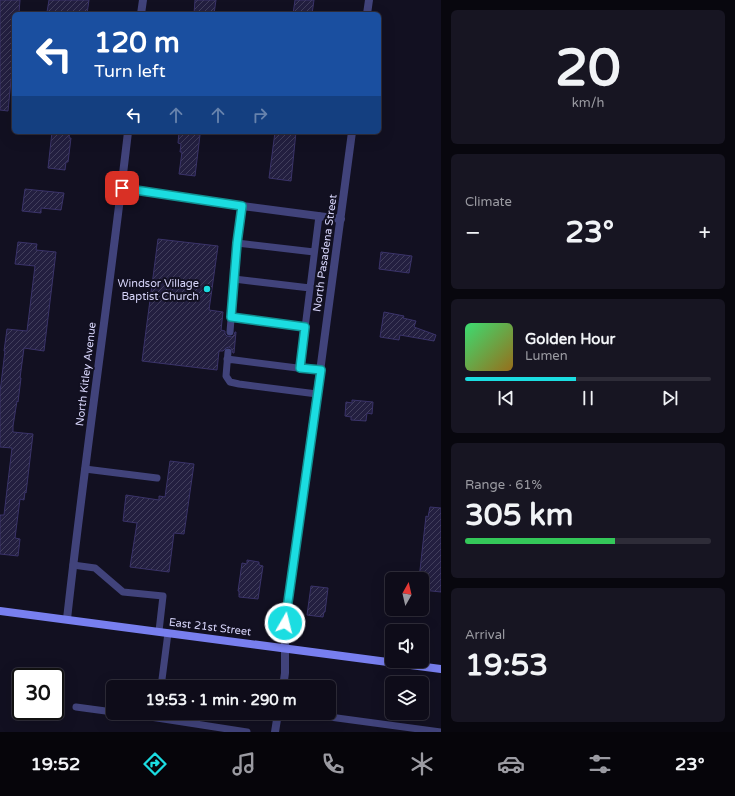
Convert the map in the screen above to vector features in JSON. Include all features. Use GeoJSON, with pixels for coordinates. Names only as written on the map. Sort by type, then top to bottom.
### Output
{"type":"FeatureCollection","features":[{"type":"Feature","properties":{"kind":"main road","name":"East 21st Street"},"geometry":{"type":"LineString","coordinates":[[0,611],[441,669]]}},
{"type":"Feature","properties":{"kind":"street"},"geometry":{"type":"LineString","coordinates":[[141,12],[143,0]]}},
{"type":"Feature","properties":{"kind":"street"},"geometry":{"type":"LineString","coordinates":[[367,12],[369,0]]}},
{"type":"Feature","properties":{"kind":"street","name":"North Kitley Avenue"},"geometry":{"type":"LineString","coordinates":[[67,620],[128,134]]}},
{"type":"Feature","properties":{"kind":"street","name":"North Pasadena Street"},"geometry":{"type":"LineString","coordinates":[[284,680],[286,648],[285,623],[318,394],[352,134]]}},
{"type":"Feature","properties":{"kind":"street"},"geometry":{"type":"LineString","coordinates":[[122,188],[341,219]]}},
{"type":"Feature","properties":{"kind":"street"},"geometry":{"type":"LineString","coordinates":[[275,732],[277,720]]}},
{"type":"Feature","properties":{"kind":"lane"},"geometry":{"type":"LineString","coordinates":[[230,332],[237,243],[242,206]]}},
{"type":"Feature","properties":{"kind":"lane"},"geometry":{"type":"LineString","coordinates":[[300,368],[318,216]]}},
{"type":"Feature","properties":{"kind":"lane"},"geometry":{"type":"LineString","coordinates":[[237,243],[314,252]]}},
{"type":"Feature","properties":{"kind":"lane"},"geometry":{"type":"LineString","coordinates":[[234,279],[310,288]]}},
{"type":"Feature","properties":{"kind":"lane"},"geometry":{"type":"LineString","coordinates":[[231,317],[305,327]]}},
{"type":"Feature","properties":{"kind":"lane"},"geometry":{"type":"LineString","coordinates":[[318,394],[230,382],[226,376],[227,355],[300,368],[321,370]]}},
{"type":"Feature","properties":{"kind":"lane"},"geometry":{"type":"LineString","coordinates":[[85,469],[157,478]]}},
{"type":"Feature","properties":{"kind":"lane"},"geometry":{"type":"LineString","coordinates":[[74,566],[95,568],[123,592],[163,596],[159,631]]}},
{"type":"Feature","properties":{"kind":"lane"},"geometry":{"type":"LineString","coordinates":[[162,680],[168,633]]}},
{"type":"Feature","properties":{"kind":"lane"},"geometry":{"type":"LineString","coordinates":[[76,707],[106,711]]}},
{"type":"Feature","properties":{"kind":"lane"},"geometry":{"type":"LineString","coordinates":[[336,718],[441,732]]}},
{"type":"Feature","properties":{"kind":"lane"},"geometry":{"type":"LineString","coordinates":[[180,720],[247,732]]}},
{"type":"Feature","properties":{"kind":"building"},"geometry":{"type":"Polygon","coordinates":[[[0,0],[20,0],[19,12],[12,12],[12,70],[8,111],[0,110],[0,0]]]}},
{"type":"Feature","properties":{"kind":"building"},"geometry":{"type":"Polygon","coordinates":[[[49,0],[89,0],[87,12],[47,12],[49,0]]]}},
{"type":"Feature","properties":{"kind":"building"},"geometry":{"type":"Polygon","coordinates":[[[195,0],[216,0],[214,12],[194,12],[195,0]]]}},
{"type":"Feature","properties":{"kind":"building"},"geometry":{"type":"Polygon","coordinates":[[[295,0],[314,0],[312,12],[293,12],[295,0]]]}},
{"type":"Feature","properties":{"kind":"building"},"geometry":{"type":"Polygon","coordinates":[[[52,134],[70,134],[69,138],[71,138],[68,162],[66,162],[65,170],[48,168],[52,134]]]}},
{"type":"Feature","properties":{"kind":"building"},"geometry":{"type":"Polygon","coordinates":[[[179,134],[200,135],[195,176],[179,174],[182,152],[180,152],[181,144],[178,143],[179,134]]]}},
{"type":"Feature","properties":{"kind":"building"},"geometry":{"type":"Polygon","coordinates":[[[275,134],[296,134],[291,181],[269,178],[275,134]]]}},
{"type":"Feature","properties":{"kind":"building"},"geometry":{"type":"Polygon","coordinates":[[[25,189],[64,193],[61,210],[41,208],[41,213],[22,211],[25,189]]]}},
{"type":"Feature","properties":{"kind":"building"},"geometry":{"type":"Polygon","coordinates":[[[158,239],[218,246],[209,310],[223,312],[221,330],[225,331],[227,336],[232,337],[236,332],[234,353],[229,347],[223,351],[219,351],[217,370],[142,361],[158,239]]]}},
{"type":"Feature","properties":{"kind":"building"},"geometry":{"type":"Polygon","coordinates":[[[18,242],[37,244],[36,250],[56,252],[44,351],[24,348],[18,402],[17,401],[13,426],[13,432],[33,434],[26,493],[25,492],[24,500],[20,499],[15,538],[20,539],[18,556],[0,554],[0,515],[4,515],[12,448],[0,447],[0,392],[7,329],[27,331],[35,266],[15,264],[18,242]]]}},
{"type":"Feature","properties":{"kind":"building"},"geometry":{"type":"Polygon","coordinates":[[[381,252],[412,256],[409,273],[379,269],[381,252]]]}},
{"type":"Feature","properties":{"kind":"building"},"geometry":{"type":"Polygon","coordinates":[[[384,312],[404,316],[403,318],[416,321],[414,327],[436,335],[434,341],[400,335],[399,340],[380,337],[384,312]]]}},
{"type":"Feature","properties":{"kind":"building"},"geometry":{"type":"Polygon","coordinates":[[[352,400],[373,402],[372,414],[367,413],[366,421],[351,420],[351,417],[345,416],[346,402],[352,403],[352,400]]]}},
{"type":"Feature","properties":{"kind":"building"},"geometry":{"type":"Polygon","coordinates":[[[170,461],[194,464],[184,534],[174,533],[169,572],[130,567],[137,523],[123,521],[126,495],[159,500],[159,496],[165,497],[170,461]]]}},
{"type":"Feature","properties":{"kind":"building"},"geometry":{"type":"Polygon","coordinates":[[[430,507],[441,508],[441,592],[429,591],[429,572],[420,572],[426,516],[428,517],[430,507]]]}},
{"type":"Feature","properties":{"kind":"building"},"geometry":{"type":"Polygon","coordinates":[[[247,560],[259,562],[259,565],[263,566],[258,599],[239,597],[238,591],[242,563],[247,564],[247,560]]]}},
{"type":"Feature","properties":{"kind":"building"},"geometry":{"type":"Polygon","coordinates":[[[311,586],[328,588],[323,617],[307,615],[311,586]]]}},
{"type":"Feature","properties":{"kind":"place","name":"Windsor Village Baptist Church"},"geometry":{"type":"Point","coordinates":[207,289]}},
{"type":"Feature","properties":{"kind":"route"},"geometry":{"type":"LineString","coordinates":[[122,188],[242,206],[237,243],[231,317],[305,327],[300,368],[321,370],[285,623]]}}]}
